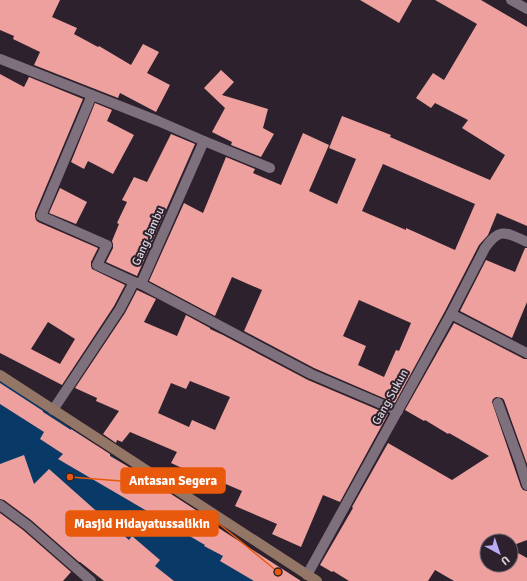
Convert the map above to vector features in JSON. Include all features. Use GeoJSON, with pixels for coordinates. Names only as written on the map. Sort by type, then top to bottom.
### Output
{"type":"FeatureCollection","features":[{"type":"Feature","properties":{"kind":"street"},"geometry":{"type":"LineString","coordinates":[[511,0],[527,9]]}},
{"type":"Feature","properties":{"kind":"street"},"geometry":{"type":"LineString","coordinates":[[0,59],[158,121],[270,168]]}},
{"type":"Feature","properties":{"kind":"street"},"geometry":{"type":"LineString","coordinates":[[92,95],[41,216],[107,246],[97,265],[138,283],[311,374],[398,411]]}},
{"type":"Feature","properties":{"kind":"street","name":"Gang Jambu"},"geometry":{"type":"LineString","coordinates":[[53,410],[138,283],[204,141]]}},
{"type":"Feature","properties":{"kind":"street","name":"Gang Sukun"},"geometry":{"type":"LineString","coordinates":[[307,575],[451,314],[485,248],[491,239],[498,234],[507,234],[527,242]]}},
{"type":"Feature","properties":{"kind":"street"},"geometry":{"type":"LineString","coordinates":[[451,314],[527,353]]}},
{"type":"Feature","properties":{"kind":"street"},"geometry":{"type":"LineString","coordinates":[[0,375],[317,581]]}},
{"type":"Feature","properties":{"kind":"street"},"geometry":{"type":"LineString","coordinates":[[498,403],[527,485]]}},
{"type":"Feature","properties":{"kind":"street"},"geometry":{"type":"LineString","coordinates":[[0,505],[28,525],[91,581]]}},
{"type":"Feature","properties":{"kind":"water"},"geometry":{"type":"Polygon","coordinates":[[[0,380],[296,581],[148,581],[0,472],[0,380]]]}},
{"type":"Feature","properties":{"kind":"building"},"geometry":{"type":"Polygon","coordinates":[[[0,0],[60,0],[52,17],[77,28],[74,34],[98,47],[99,46],[131,65],[143,44],[159,52],[147,73],[170,85],[156,112],[120,93],[118,98],[34,65],[40,52],[13,39],[14,36],[0,30],[0,0]]]}},
{"type":"Feature","properties":{"kind":"building"},"geometry":{"type":"Polygon","coordinates":[[[360,0],[412,0],[399,23],[360,0]]]}},
{"type":"Feature","properties":{"kind":"building"},"geometry":{"type":"Polygon","coordinates":[[[435,0],[481,0],[527,27],[527,226],[497,213],[488,235],[479,245],[395,403],[314,368],[244,331],[262,290],[232,277],[215,316],[149,281],[184,203],[203,213],[226,157],[255,169],[253,173],[281,185],[303,133],[329,145],[309,191],[337,204],[356,159],[329,148],[342,116],[391,135],[390,137],[490,180],[505,155],[462,128],[468,120],[435,103],[431,108],[416,98],[433,73],[444,80],[477,24],[435,0]],[[383,164],[362,211],[406,230],[406,228],[455,250],[475,204],[383,164]],[[359,300],[343,336],[366,346],[358,365],[384,377],[396,350],[399,351],[411,323],[359,300]]]}},
{"type":"Feature","properties":{"kind":"building"},"geometry":{"type":"Polygon","coordinates":[[[221,70],[234,82],[222,95],[268,109],[263,128],[274,134],[261,157],[231,145],[232,142],[212,132],[225,108],[204,88],[221,70]]]}},
{"type":"Feature","properties":{"kind":"building"},"geometry":{"type":"Polygon","coordinates":[[[0,74],[24,87],[29,77],[83,99],[35,213],[35,217],[38,222],[98,248],[91,262],[92,269],[125,285],[114,306],[62,385],[0,353],[0,74]],[[48,322],[31,349],[60,364],[75,339],[48,322]]]}},
{"type":"Feature","properties":{"kind":"building"},"geometry":{"type":"Polygon","coordinates":[[[95,103],[112,110],[107,121],[134,135],[113,174],[88,161],[84,169],[71,162],[95,103]]]}},
{"type":"Feature","properties":{"kind":"building"},"geometry":{"type":"Polygon","coordinates":[[[171,134],[195,144],[137,276],[106,262],[113,248],[112,241],[119,224],[117,223],[127,202],[122,200],[134,177],[147,182],[171,134]]]}},
{"type":"Feature","properties":{"kind":"building"},"geometry":{"type":"Polygon","coordinates":[[[60,188],[87,202],[76,224],[49,213],[60,188]]]}},
{"type":"Feature","properties":{"kind":"building"},"geometry":{"type":"Polygon","coordinates":[[[525,248],[527,248],[527,302],[512,338],[460,311],[486,260],[515,272],[525,248]]]}},
{"type":"Feature","properties":{"kind":"building"},"geometry":{"type":"Polygon","coordinates":[[[137,290],[156,299],[144,322],[177,336],[186,315],[308,380],[388,414],[340,502],[323,495],[301,547],[272,534],[277,524],[235,506],[242,491],[214,479],[213,482],[171,463],[177,452],[130,432],[122,442],[117,440],[116,443],[103,434],[119,411],[96,401],[97,398],[75,388],[125,313],[137,290]],[[190,381],[186,389],[171,383],[158,413],[189,427],[192,420],[215,430],[230,397],[190,381]]]}},
{"type":"Feature","properties":{"kind":"building"},"geometry":{"type":"Polygon","coordinates":[[[454,323],[524,359],[527,359],[527,464],[504,400],[496,397],[492,402],[521,487],[523,490],[527,491],[527,540],[519,543],[519,533],[479,533],[479,573],[519,573],[519,554],[527,558],[527,581],[454,581],[435,570],[428,581],[349,581],[320,565],[388,443],[452,480],[489,456],[405,410],[454,323]]]}},
{"type":"Feature","properties":{"kind":"building"},"geometry":{"type":"Polygon","coordinates":[[[0,383],[110,454],[110,456],[202,514],[200,516],[301,581],[254,581],[220,561],[223,556],[58,459],[63,454],[40,439],[44,432],[0,404],[0,383]]]}},
{"type":"Feature","properties":{"kind":"building"},"geometry":{"type":"Polygon","coordinates":[[[24,455],[34,484],[49,469],[129,540],[132,536],[160,560],[155,566],[174,581],[104,581],[79,562],[31,520],[4,500],[0,499],[0,464],[24,455]]]}},
{"type":"Feature","properties":{"kind":"building"},"geometry":{"type":"Polygon","coordinates":[[[0,513],[23,530],[71,572],[63,581],[0,581],[0,513]]]}},
{"type":"Feature","properties":{"kind":"place","name":"Antasan Segera"},"geometry":{"type":"Point","coordinates":[70,477]}},
{"type":"Feature","properties":{"kind":"place","name":"Masjid Hidayatussalikin"},"geometry":{"type":"Point","coordinates":[278,572]}}]}
